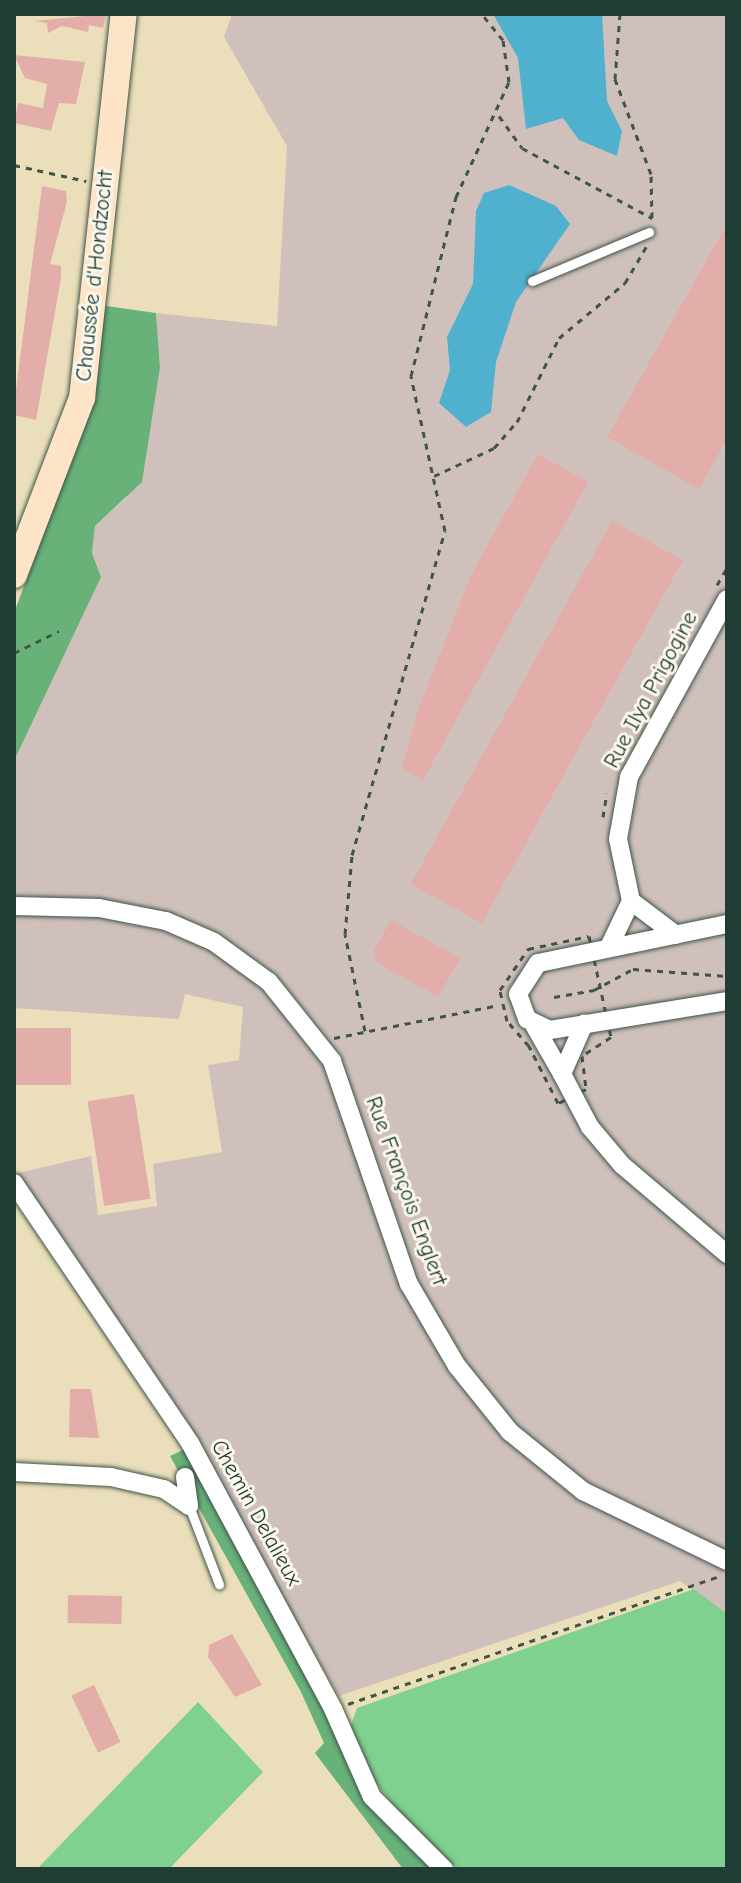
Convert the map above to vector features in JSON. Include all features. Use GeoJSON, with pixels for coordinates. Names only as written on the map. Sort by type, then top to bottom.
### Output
{"type":"FeatureCollection","features":[{"type":"Feature","properties":{"kind":"main road","name":"Chaussée d'Hondzocht"},"geometry":{"type":"LineString","coordinates":[[14,575],[82,398],[124,14]]}},
{"type":"Feature","properties":{"kind":"street","name":"Rue Ilya Prigogine"},"geometry":{"type":"LineString","coordinates":[[631,901],[618,839],[629,777],[727,599]]}},
{"type":"Feature","properties":{"kind":"street"},"geometry":{"type":"LineString","coordinates":[[609,947],[631,901],[676,935]]}},
{"type":"Feature","properties":{"kind":"street","name":"Rue François Englert"},"geometry":{"type":"LineString","coordinates":[[14,906],[128,912],[192,932],[269,982],[319,1041],[345,1091],[409,1284],[457,1366],[510,1432],[583,1491],[727,1561]]}},
{"type":"Feature","properties":{"kind":"street"},"geometry":{"type":"LineString","coordinates":[[727,924],[538,963],[520,982],[519,1002],[590,1127],[622,1165],[727,1254]]}},
{"type":"Feature","properties":{"kind":"street"},"geometry":{"type":"LineString","coordinates":[[534,1025],[584,1024],[727,1001]]}},
{"type":"Feature","properties":{"kind":"street"},"geometry":{"type":"LineString","coordinates":[[562,1074],[584,1024]]}},
{"type":"Feature","properties":{"kind":"street","name":"Chemin Delalieux"},"geometry":{"type":"LineString","coordinates":[[14,1183],[185,1435],[333,1709],[372,1797],[444,1869]]}},
{"type":"Feature","properties":{"kind":"street"},"geometry":{"type":"LineString","coordinates":[[14,1472],[111,1477],[164,1489],[189,1506]]}},
{"type":"Feature","properties":{"kind":"street"},"geometry":{"type":"LineString","coordinates":[[185,1477],[189,1506]]}},
{"type":"Feature","properties":{"kind":"lane"},"geometry":{"type":"LineString","coordinates":[[532,281],[649,232]]}},
{"type":"Feature","properties":{"kind":"lane"},"geometry":{"type":"LineString","coordinates":[[189,1506],[219,1584]]}},
{"type":"Feature","properties":{"kind":"path"},"geometry":{"type":"LineString","coordinates":[[365,1031],[351,983],[347,901],[369,777],[443,551],[434,476],[412,405],[420,316],[456,197],[499,116],[510,65],[482,14]]}},
{"type":"Feature","properties":{"kind":"path"},"geometry":{"type":"LineString","coordinates":[[434,476],[494,448],[517,422],[559,338],[625,283],[649,232],[652,218],[651,174],[615,79],[620,14]]}},
{"type":"Feature","properties":{"kind":"path"},"geometry":{"type":"LineString","coordinates":[[499,116],[522,148],[652,218]]}},
{"type":"Feature","properties":{"kind":"path"},"geometry":{"type":"LineString","coordinates":[[14,165],[105,185]]}},
{"type":"Feature","properties":{"kind":"path"},"geometry":{"type":"LineString","coordinates":[[14,653],[59,631]]}},
{"type":"Feature","properties":{"kind":"path"},"geometry":{"type":"LineString","coordinates":[[554,997],[647,967],[727,976]]}},
{"type":"Feature","properties":{"kind":"path"},"geometry":{"type":"LineString","coordinates":[[319,1041],[519,1002]]}},
{"type":"Feature","properties":{"kind":"path"},"geometry":{"type":"LineString","coordinates":[[333,1709],[727,1573]]}},
{"type":"Feature","properties":{"kind":"shaded area"},"geometry":{"type":"Polygon","coordinates":[[[232,14],[727,14],[727,1616],[680,1581],[339,1696],[149,1364],[14,1174],[91,1156],[98,1215],[157,1206],[153,1164],[222,1152],[208,1065],[239,1060],[243,1007],[185,994],[179,1019],[14,1008],[14,761],[101,577],[92,553],[95,526],[126,498],[160,367],[156,313],[277,326],[287,146],[224,37],[232,14]]]}},
{"type":"Feature","properties":{"kind":"green space"},"geometry":{"type":"Polygon","coordinates":[[[106,306],[156,313],[160,367],[142,482],[95,526],[92,553],[101,577],[14,761],[14,613],[89,411],[106,306]]]}},
{"type":"Feature","properties":{"kind":"green space"},"geometry":{"type":"Polygon","coordinates":[[[185,1449],[289,1635],[363,1788],[441,1869],[403,1869],[315,1753],[324,1743],[301,1692],[170,1456],[185,1449]]]}},
{"type":"Feature","properties":{"kind":"green space"},"geometry":{"type":"Polygon","coordinates":[[[694,1589],[727,1614],[727,1869],[460,1869],[425,1845],[368,1773],[350,1728],[357,1708],[694,1589]]]}},
{"type":"Feature","properties":{"kind":"green space"},"geometry":{"type":"Polygon","coordinates":[[[198,1702],[263,1772],[169,1869],[37,1869],[198,1702]]]}},
{"type":"Feature","properties":{"kind":"water"},"geometry":{"type":"Polygon","coordinates":[[[493,14],[602,14],[607,101],[622,131],[617,156],[579,140],[563,118],[526,129],[518,58],[493,14]]]}},
{"type":"Feature","properties":{"kind":"water"},"geometry":{"type":"Polygon","coordinates":[[[509,185],[556,206],[570,224],[516,302],[496,362],[491,412],[466,427],[439,403],[450,370],[447,337],[473,284],[476,211],[484,193],[509,185]]]}},
{"type":"Feature","properties":{"kind":"building"},"geometry":{"type":"Polygon","coordinates":[[[106,14],[103,28],[89,25],[88,32],[62,26],[48,33],[47,23],[34,21],[106,14]]]}},
{"type":"Feature","properties":{"kind":"building"},"geometry":{"type":"Polygon","coordinates":[[[14,55],[85,62],[76,104],[59,103],[51,131],[14,123],[18,103],[43,108],[47,84],[25,78],[14,55]]]}},
{"type":"Feature","properties":{"kind":"building"},"geometry":{"type":"Polygon","coordinates":[[[42,186],[66,191],[67,202],[50,264],[61,266],[61,278],[36,420],[14,415],[14,406],[42,186]]]}},
{"type":"Feature","properties":{"kind":"building"},"geometry":{"type":"Polygon","coordinates":[[[727,224],[727,439],[699,489],[607,437],[727,224]]]}},
{"type":"Feature","properties":{"kind":"building"},"geometry":{"type":"Polygon","coordinates":[[[538,454],[588,482],[423,780],[402,768],[418,710],[471,575],[538,454]]]}},
{"type":"Feature","properties":{"kind":"building"},"geometry":{"type":"Polygon","coordinates":[[[612,521],[683,560],[482,923],[411,884],[612,521]]]}},
{"type":"Feature","properties":{"kind":"building"},"geometry":{"type":"Polygon","coordinates":[[[391,920],[460,958],[438,997],[376,962],[374,950],[391,920]]]}},
{"type":"Feature","properties":{"kind":"building"},"geometry":{"type":"Polygon","coordinates":[[[14,1028],[71,1028],[71,1085],[14,1085],[14,1028]]]}},
{"type":"Feature","properties":{"kind":"building"},"geometry":{"type":"Polygon","coordinates":[[[134,1094],[151,1199],[104,1206],[88,1101],[134,1094]]]}},
{"type":"Feature","properties":{"kind":"building"},"geometry":{"type":"Polygon","coordinates":[[[70,1389],[91,1389],[99,1438],[69,1437],[70,1389]]]}},
{"type":"Feature","properties":{"kind":"building"},"geometry":{"type":"Polygon","coordinates":[[[68,1595],[122,1596],[122,1624],[68,1623],[68,1595]]]}},
{"type":"Feature","properties":{"kind":"building"},"geometry":{"type":"Polygon","coordinates":[[[232,1634],[262,1685],[235,1697],[208,1657],[209,1645],[232,1634]]]}},
{"type":"Feature","properties":{"kind":"building"},"geometry":{"type":"Polygon","coordinates":[[[94,1685],[121,1742],[98,1753],[71,1696],[94,1685]]]}}]}
